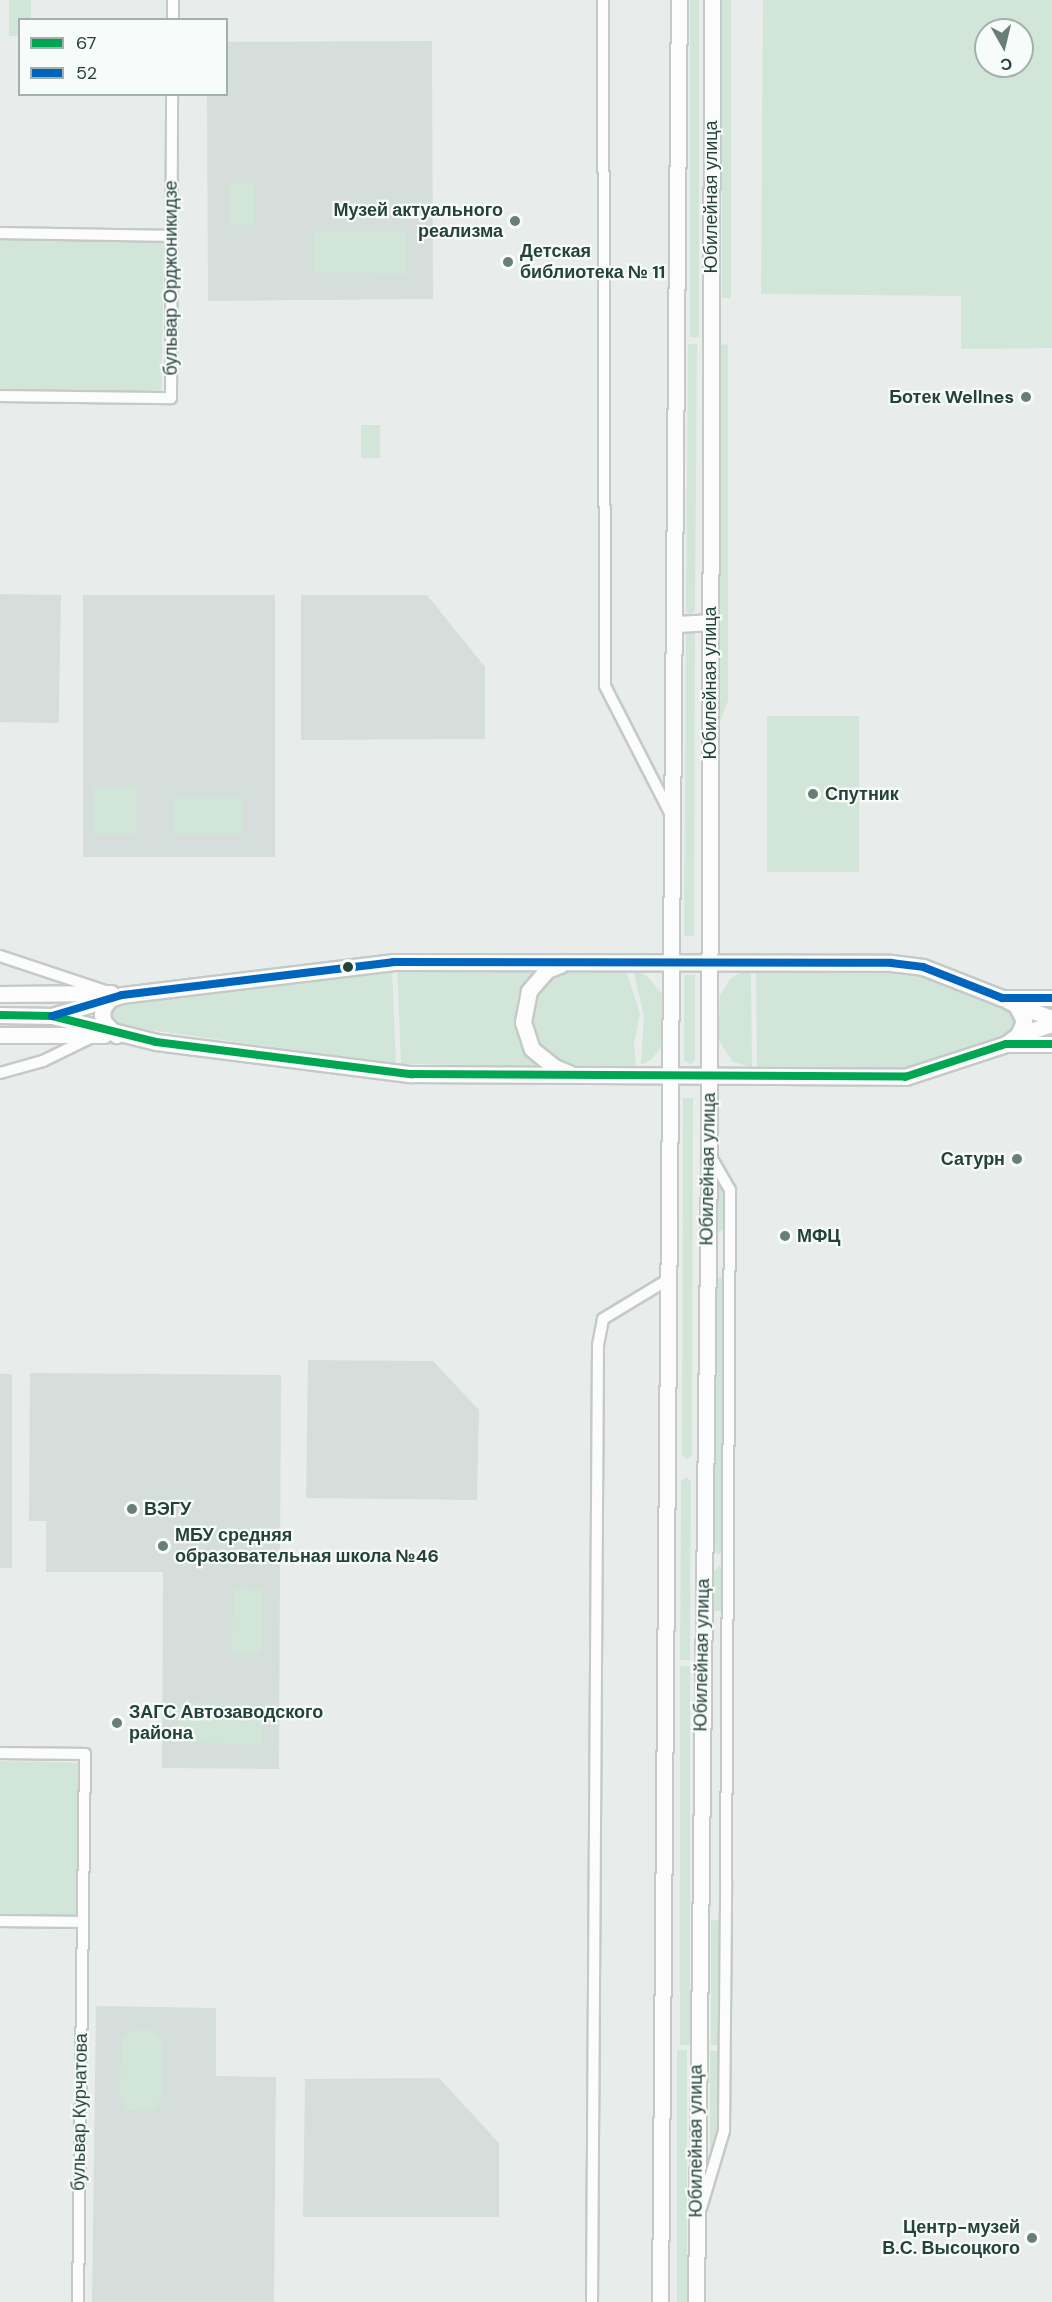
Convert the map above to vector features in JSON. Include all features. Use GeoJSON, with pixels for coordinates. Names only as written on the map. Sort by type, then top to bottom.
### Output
{"type":"FeatureCollection","features":[{"type":"Feature","properties":{"kind":"main road","name":"Юбилейная улица"},"geometry":{"type":"LineString","coordinates":[[660,2302],[673,965],[679,0]]}},
{"type":"Feature","properties":{"kind":"main road","name":"Юбилейная улица"},"geometry":{"type":"LineString","coordinates":[[696,2302],[709,1153],[712,0]]}},
{"type":"Feature","properties":{"kind":"main road"},"geometry":{"type":"LineString","coordinates":[[675,624],[710,622]]}},
{"type":"Feature","properties":{"kind":"main road"},"geometry":{"type":"LineString","coordinates":[[569,963],[547,970],[537,980],[529,991],[523,1022],[524,1034],[542,1060],[576,1076]]}},
{"type":"Feature","properties":{"kind":"main road"},"geometry":{"type":"LineString","coordinates":[[0,994],[115,995],[372,964],[908,964],[1052,1018]]}},
{"type":"Feature","properties":{"kind":"main road"},"geometry":{"type":"LineString","coordinates":[[52,1016],[115,995]]}},
{"type":"Feature","properties":{"kind":"main road"},"geometry":{"type":"LineString","coordinates":[[115,995],[104,1006],[102,1014],[104,1022],[116,1035]]}},
{"type":"Feature","properties":{"kind":"main road"},"geometry":{"type":"LineString","coordinates":[[1002,998],[1052,998]]}},
{"type":"Feature","properties":{"kind":"main road"},"geometry":{"type":"LineString","coordinates":[[1012,1039],[1024,1021],[1016,1005]]}},
{"type":"Feature","properties":{"kind":"main road"},"geometry":{"type":"LineString","coordinates":[[0,1015],[52,1016],[116,1035],[411,1074],[671,1077],[906,1077],[1052,1024]]}},
{"type":"Feature","properties":{"kind":"main road"},"geometry":{"type":"LineString","coordinates":[[0,1035],[116,1035]]}},
{"type":"Feature","properties":{"kind":"main road"},"geometry":{"type":"LineString","coordinates":[[1012,1039],[1052,1044]]}},
{"type":"Feature","properties":{"kind":"street"},"geometry":{"type":"LineString","coordinates":[[173,0],[173,18]]}},
{"type":"Feature","properties":{"kind":"street"},"geometry":{"type":"LineString","coordinates":[[603,0],[604,686],[673,820]]}},
{"type":"Feature","properties":{"kind":"street","name":"бульвар Орджоникидзе"},"geometry":{"type":"LineString","coordinates":[[0,396],[171,398],[172,96]]}},
{"type":"Feature","properties":{"kind":"street"},"geometry":{"type":"LineString","coordinates":[[0,233],[172,236]]}},
{"type":"Feature","properties":{"kind":"street"},"geometry":{"type":"LineString","coordinates":[[2,956],[115,995]]}},
{"type":"Feature","properties":{"kind":"street"},"geometry":{"type":"LineString","coordinates":[[0,1073],[43,1061],[95,1036]]}},
{"type":"Feature","properties":{"kind":"street"},"geometry":{"type":"LineString","coordinates":[[696,2223],[724,2131],[730,1190],[709,1153]]}},
{"type":"Feature","properties":{"kind":"street"},"geometry":{"type":"LineString","coordinates":[[592,2302],[598,1345],[603,1319],[669,1279]]}},
{"type":"Feature","properties":{"kind":"street","name":"бульвар Курчатова"},"geometry":{"type":"LineString","coordinates":[[0,1753],[85,1754],[78,2302]]}},
{"type":"Feature","properties":{"kind":"street"},"geometry":{"type":"LineString","coordinates":[[0,1921],[82,1922]]}},
{"type":"Feature","properties":{"kind":"shaded area"},"geometry":{"type":"Polygon","coordinates":[[[432,41],[433,299],[208,301],[207,96],[228,96],[228,42],[432,41]]]}},
{"type":"Feature","properties":{"kind":"shaded area"},"geometry":{"type":"Polygon","coordinates":[[[0,594],[61,595],[59,723],[0,722],[0,594]]]}},
{"type":"Feature","properties":{"kind":"shaded area"},"geometry":{"type":"Polygon","coordinates":[[[83,595],[275,595],[275,857],[83,857],[83,595]]]}},
{"type":"Feature","properties":{"kind":"shaded area"},"geometry":{"type":"Polygon","coordinates":[[[301,595],[427,595],[485,667],[485,739],[301,740],[301,595]]]}},
{"type":"Feature","properties":{"kind":"shaded area"},"geometry":{"type":"Polygon","coordinates":[[[308,1360],[433,1361],[479,1410],[477,1500],[306,1498],[308,1360]]]}},
{"type":"Feature","properties":{"kind":"shaded area","name":"МБУ средняя образовательная школа №46"},"geometry":{"type":"Polygon","coordinates":[[[30,1373],[281,1375],[279,1769],[162,1768],[163,1572],[46,1572],[46,1521],[29,1521],[30,1373]]]}},
{"type":"Feature","properties":{"kind":"shaded area"},"geometry":{"type":"Polygon","coordinates":[[[0,1374],[12,1374],[12,1568],[0,1568],[0,1374]]]}},
{"type":"Feature","properties":{"kind":"shaded area"},"geometry":{"type":"Polygon","coordinates":[[[96,2006],[216,2008],[216,2076],[276,2077],[274,2302],[92,2302],[96,2006]]]}},
{"type":"Feature","properties":{"kind":"shaded area"},"geometry":{"type":"Polygon","coordinates":[[[439,2078],[499,2143],[499,2217],[303,2217],[305,2079],[439,2078]]]}},
{"type":"Feature","properties":{"kind":"green space"},"geometry":{"type":"Polygon","coordinates":[[[9,0],[31,0],[31,18],[18,18],[18,36],[9,36],[9,0]]]}},
{"type":"Feature","properties":{"kind":"green space"},"geometry":{"type":"Polygon","coordinates":[[[690,0],[699,0],[699,337],[690,337],[690,0]]]}},
{"type":"Feature","properties":{"kind":"green space"},"geometry":{"type":"Polygon","coordinates":[[[722,0],[731,0],[731,298],[722,298],[722,0]]]}},
{"type":"Feature","properties":{"kind":"green space"},"geometry":{"type":"Polygon","coordinates":[[[763,0],[1052,0],[1052,348],[961,349],[961,296],[761,294],[763,0]]]}},
{"type":"Feature","properties":{"kind":"green space"},"geometry":{"type":"Polygon","coordinates":[[[229,183],[255,183],[255,225],[229,225],[229,183]]]}},
{"type":"Feature","properties":{"kind":"green space"},"geometry":{"type":"Polygon","coordinates":[[[314,231],[407,233],[406,274],[313,272],[314,231]]]}},
{"type":"Feature","properties":{"kind":"green space"},"geometry":{"type":"Polygon","coordinates":[[[0,239],[164,242],[161,392],[0,389],[0,239]]]}},
{"type":"Feature","properties":{"kind":"green space"},"geometry":{"type":"Polygon","coordinates":[[[688,344],[697,344],[695,611],[691,615],[686,611],[688,344]]]}},
{"type":"Feature","properties":{"kind":"green space"},"geometry":{"type":"Polygon","coordinates":[[[728,344],[728,701],[717,730],[720,345],[728,344]]]}},
{"type":"Feature","properties":{"kind":"green space"},"geometry":{"type":"Polygon","coordinates":[[[361,425],[380,425],[380,458],[361,458],[361,425]]]}},
{"type":"Feature","properties":{"kind":"green space"},"geometry":{"type":"Polygon","coordinates":[[[690,631],[695,633],[694,936],[684,936],[686,634],[690,631]]]}},
{"type":"Feature","properties":{"kind":"green space","name":"Спутник"},"geometry":{"type":"Polygon","coordinates":[[[767,716],[859,716],[859,872],[767,872],[767,716]]]}},
{"type":"Feature","properties":{"kind":"green space"},"geometry":{"type":"Polygon","coordinates":[[[93,787],[136,787],[136,835],[93,835],[93,787]]]}},
{"type":"Feature","properties":{"kind":"green space"},"geometry":{"type":"Polygon","coordinates":[[[173,797],[243,797],[243,835],[173,835],[173,797]]]}},
{"type":"Feature","properties":{"kind":"green space"},"geometry":{"type":"Polygon","coordinates":[[[392,967],[396,1064],[114,1025],[106,1011],[114,1002],[392,967]]]}},
{"type":"Feature","properties":{"kind":"green space"},"geometry":{"type":"Polygon","coordinates":[[[541,967],[521,992],[516,1016],[520,1043],[538,1066],[401,1064],[397,968],[541,967]]]}},
{"type":"Feature","properties":{"kind":"green space"},"geometry":{"type":"Polygon","coordinates":[[[625,967],[640,1014],[634,1044],[636,1066],[571,1067],[544,1051],[530,1023],[532,1000],[544,981],[562,969],[625,967]]]}},
{"type":"Feature","properties":{"kind":"green space"},"geometry":{"type":"Polygon","coordinates":[[[633,970],[646,975],[663,995],[664,1043],[652,1059],[641,1065],[644,1016],[633,970]]]}},
{"type":"Feature","properties":{"kind":"green space"},"geometry":{"type":"Polygon","coordinates":[[[744,971],[751,971],[752,1067],[733,1062],[718,1039],[720,995],[731,978],[744,971]]]}},
{"type":"Feature","properties":{"kind":"green space"},"geometry":{"type":"Polygon","coordinates":[[[756,971],[910,972],[1017,1012],[1016,1032],[923,1067],[904,1070],[757,1068],[756,971]]]}},
{"type":"Feature","properties":{"kind":"green space"},"geometry":{"type":"Polygon","coordinates":[[[684,975],[695,975],[695,1060],[690,1065],[684,1060],[684,975]]]}},
{"type":"Feature","properties":{"kind":"green space"},"geometry":{"type":"Polygon","coordinates":[[[0,997],[60,1000],[57,1004],[0,1003],[0,997]]]}},
{"type":"Feature","properties":{"kind":"green space"},"geometry":{"type":"Polygon","coordinates":[[[0,1023],[56,1023],[59,1025],[0,1029],[0,1023]]]}},
{"type":"Feature","properties":{"kind":"green space"},"geometry":{"type":"Polygon","coordinates":[[[683,1098],[693,1098],[692,1455],[687,1460],[682,1455],[683,1098]]]}},
{"type":"Feature","properties":{"kind":"green space"},"geometry":{"type":"Polygon","coordinates":[[[718,1178],[726,1191],[723,1231],[716,1232],[718,1178]]]}},
{"type":"Feature","properties":{"kind":"green space"},"geometry":{"type":"Polygon","coordinates":[[[723,1277],[724,1550],[719,1555],[714,1550],[715,1278],[723,1277]]]}},
{"type":"Feature","properties":{"kind":"green space"},"geometry":{"type":"Polygon","coordinates":[[[686,1477],[691,1481],[690,1660],[680,1660],[681,1481],[686,1477]]]}},
{"type":"Feature","properties":{"kind":"green space"},"geometry":{"type":"Polygon","coordinates":[[[719,1566],[723,1568],[723,1611],[714,1611],[714,1571],[719,1566]]]}},
{"type":"Feature","properties":{"kind":"green space"},"geometry":{"type":"Polygon","coordinates":[[[234,1588],[263,1589],[261,1654],[232,1653],[234,1588]]]}},
{"type":"Feature","properties":{"kind":"green space"},"geometry":{"type":"Polygon","coordinates":[[[680,1666],[690,1666],[690,2045],[680,2045],[680,1666]]]}},
{"type":"Feature","properties":{"kind":"green space"},"geometry":{"type":"Polygon","coordinates":[[[188,1702],[263,1707],[262,1745],[180,1742],[178,1710],[181,1704],[188,1702]]]}},
{"type":"Feature","properties":{"kind":"green space"},"geometry":{"type":"Polygon","coordinates":[[[0,1761],[79,1762],[76,1915],[0,1914],[0,1761]]]}},
{"type":"Feature","properties":{"kind":"green space"},"geometry":{"type":"Polygon","coordinates":[[[711,1920],[721,1920],[721,2045],[711,2045],[711,1920]]]}},
{"type":"Feature","properties":{"kind":"green space"},"geometry":{"type":"Polygon","coordinates":[[[136,2029],[155,2032],[162,2040],[161,2098],[153,2111],[127,2110],[120,2097],[122,2038],[136,2029]]]}},
{"type":"Feature","properties":{"kind":"green space"},"geometry":{"type":"Polygon","coordinates":[[[677,2050],[687,2050],[687,2302],[677,2302],[677,2050]]]}},
{"type":"Feature","properties":{"kind":"green space"},"geometry":{"type":"Polygon","coordinates":[[[710,2051],[720,2051],[719,2131],[710,2170],[710,2051]]]}},
{"type":"Feature","properties":{"kind":"transit line","name":"52"},"geometry":{"type":"LineString","coordinates":[[52,1016],[122,995],[393,962],[891,963],[923,967],[1002,998],[1052,998]]}},
{"type":"Feature","properties":{"kind":"transit line","name":"67"},"geometry":{"type":"LineString","coordinates":[[0,1015],[52,1016],[156,1042],[411,1074],[905,1077],[1006,1044],[1052,1044]]}},
{"type":"Feature","properties":{"kind":"place","name":"Музей актуального реализма"},"geometry":{"type":"Point","coordinates":[515,221]}},
{"type":"Feature","properties":{"kind":"place","name":"Детская библиотека № 11"},"geometry":{"type":"Point","coordinates":[508,262]}},
{"type":"Feature","properties":{"kind":"place","name":"Ботек Wellnes"},"geometry":{"type":"Point","coordinates":[1026,397]}},
{"type":"Feature","properties":{"kind":"place","name":"Спутник"},"geometry":{"type":"Point","coordinates":[813,794]}},
{"type":"Feature","properties":{"kind":"place","name":"Сатурн"},"geometry":{"type":"Point","coordinates":[1017,1159]}},
{"type":"Feature","properties":{"kind":"place","name":"МФЦ"},"geometry":{"type":"Point","coordinates":[785,1236]}},
{"type":"Feature","properties":{"kind":"place","name":"ВЭГУ"},"geometry":{"type":"Point","coordinates":[132,1509]}},
{"type":"Feature","properties":{"kind":"place","name":"МБУ средняя образовательная школа №46"},"geometry":{"type":"Point","coordinates":[163,1546]}},
{"type":"Feature","properties":{"kind":"place","name":"ЗАГС Автозаводского района"},"geometry":{"type":"Point","coordinates":[117,1723]}},
{"type":"Feature","properties":{"kind":"place","name":"Центр-музей В.С. Высоцкого"},"geometry":{"type":"Point","coordinates":[1032,2238]}}]}
